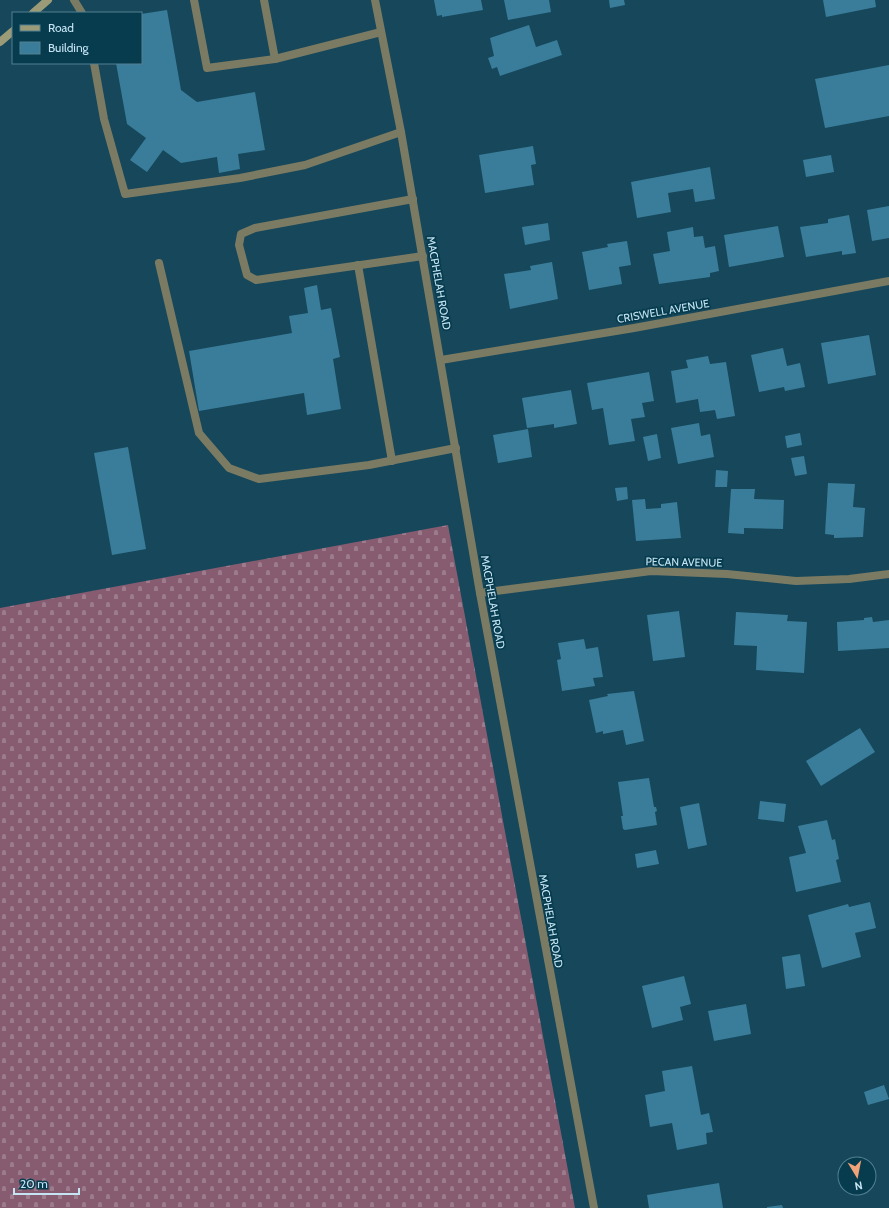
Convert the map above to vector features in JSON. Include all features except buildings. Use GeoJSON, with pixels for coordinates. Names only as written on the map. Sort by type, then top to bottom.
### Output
{"type":"FeatureCollection","features":[{"type":"Feature","properties":{"kind":"main road"},"geometry":{"type":"LineString","coordinates":[[34,12],[48,0]]}},
{"type":"Feature","properties":{"kind":"main road"},"geometry":{"type":"LineString","coordinates":[[0,42],[12,32]]}},
{"type":"Feature","properties":{"kind":"street"},"geometry":{"type":"LineString","coordinates":[[74,0],[81,12]]}},
{"type":"Feature","properties":{"kind":"street"},"geometry":{"type":"LineString","coordinates":[[194,0],[207,68],[275,60],[381,32]]}},
{"type":"Feature","properties":{"kind":"street"},"geometry":{"type":"LineString","coordinates":[[264,0],[275,60]]}},
{"type":"Feature","properties":{"kind":"street","name":"MACPHELAH ROAD"},"geometry":{"type":"LineString","coordinates":[[375,0],[401,132],[480,593],[594,1208]]}},
{"type":"Feature","properties":{"kind":"street"},"geometry":{"type":"LineString","coordinates":[[94,64],[104,119],[125,194],[240,178],[305,165],[401,132]]}},
{"type":"Feature","properties":{"kind":"street"},"geometry":{"type":"LineString","coordinates":[[412,199],[255,228],[241,234],[239,245],[247,275],[256,280],[422,256]]}},
{"type":"Feature","properties":{"kind":"street"},"geometry":{"type":"LineString","coordinates":[[159,263],[199,433],[229,468],[259,479],[300,475],[392,461],[456,448]]}},
{"type":"Feature","properties":{"kind":"street"},"geometry":{"type":"LineString","coordinates":[[358,265],[392,461]]}},
{"type":"Feature","properties":{"kind":"street","name":"CRISWELL AVENUE"},"geometry":{"type":"LineString","coordinates":[[441,360],[634,328],[889,281]]}},
{"type":"Feature","properties":{"kind":"street","name":"PECAN AVENUE"},"geometry":{"type":"LineString","coordinates":[[480,593],[651,571],[727,574],[796,581],[849,579],[889,574]]}},
{"type":"Feature","properties":{"kind":"green space"},"geometry":{"type":"Polygon","coordinates":[[[448,525],[575,1208],[0,1208],[0,608],[448,525]]]}}]}
